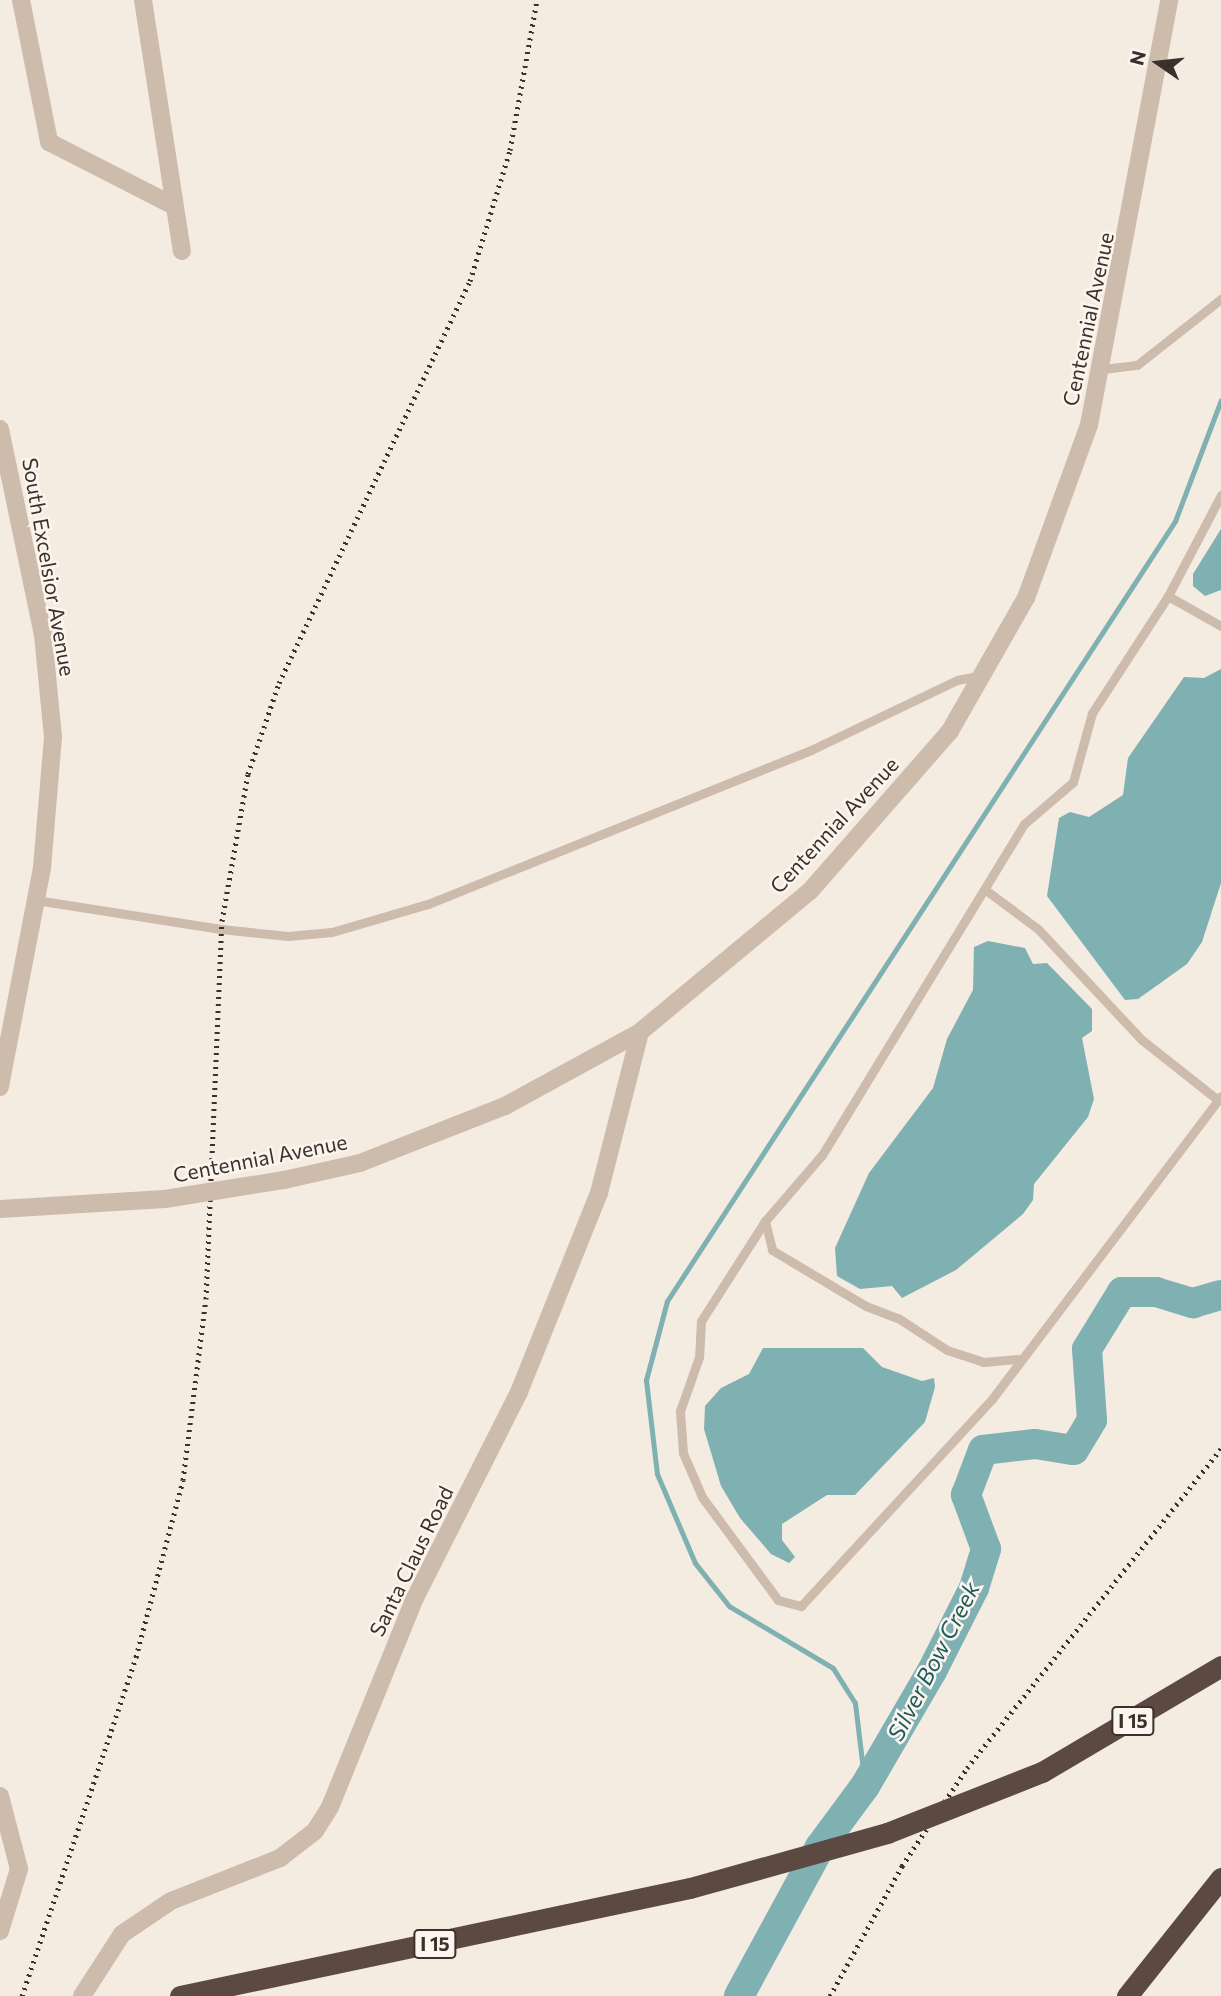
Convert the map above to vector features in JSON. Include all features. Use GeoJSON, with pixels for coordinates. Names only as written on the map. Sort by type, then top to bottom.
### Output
{"type":"FeatureCollection","features":[{"type":"Feature","properties":{"kind":"highway","name":"I 15"},"geometry":{"type":"LineString","coordinates":[[180,1996],[690,1888],[887,1833],[1042,1772],[1221,1666]]}},
{"type":"Feature","properties":{"kind":"highway"},"geometry":{"type":"LineString","coordinates":[[1127,1996],[1221,1878]]}},
{"type":"Feature","properties":{"kind":"street"},"geometry":{"type":"LineString","coordinates":[[21,0],[49,142],[174,206]]}},
{"type":"Feature","properties":{"kind":"street"},"geometry":{"type":"LineString","coordinates":[[144,0],[182,251]]}},
{"type":"Feature","properties":{"kind":"street","name":"Centennial Avenue"},"geometry":{"type":"LineString","coordinates":[[0,1209],[165,1199],[284,1180],[360,1163],[505,1106],[640,1032],[810,891],[950,731],[1026,598],[1103,369],[1169,0]]}},
{"type":"Feature","properties":{"kind":"street","name":"South Excelsior Avenue"},"geometry":{"type":"LineString","coordinates":[[0,429],[43,635],[53,737],[36,900],[0,1087]]}},
{"type":"Feature","properties":{"kind":"street","name":"Santa Claus Road"},"geometry":{"type":"LineString","coordinates":[[82,1996],[122,1934],[171,1901],[280,1858],[315,1831],[330,1807],[415,1598],[519,1392],[599,1193],[640,1032]]}},
{"type":"Feature","properties":{"kind":"street"},"geometry":{"type":"LineString","coordinates":[[0,1796],[19,1869],[0,1931]]}},
{"type":"Feature","properties":{"kind":"lane"},"geometry":{"type":"LineString","coordinates":[[1103,369],[1137,365],[1221,299]]}},
{"type":"Feature","properties":{"kind":"lane"},"geometry":{"type":"LineString","coordinates":[[987,891],[1047,938],[1142,1040],[1219,1098],[1018,1359],[992,1399],[801,1606],[778,1600],[702,1497],[683,1453],[680,1411],[699,1357],[701,1321],[765,1220],[821,1156],[987,891],[1024,824],[1073,782],[1092,713],[1168,596],[1221,495]]}},
{"type":"Feature","properties":{"kind":"lane"},"geometry":{"type":"LineString","coordinates":[[1168,596],[1221,626]]}},
{"type":"Feature","properties":{"kind":"lane"},"geometry":{"type":"LineString","coordinates":[[36,900],[261,933],[332,932],[428,904],[811,750],[957,680],[982,675]]}},
{"type":"Feature","properties":{"kind":"lane"},"geometry":{"type":"LineString","coordinates":[[765,1220],[772,1250],[866,1307],[898,1318],[947,1350],[984,1362],[1018,1359]]}},
{"type":"Feature","properties":{"kind":"water"},"geometry":{"type":"Polygon","coordinates":[[[1221,529],[1221,590],[1205,596],[1193,586],[1193,574],[1221,529]]]}},
{"type":"Feature","properties":{"kind":"water"},"geometry":{"type":"Polygon","coordinates":[[[1221,669],[1221,883],[1202,942],[1187,964],[1138,999],[1125,1000],[1047,896],[1059,818],[1070,812],[1089,817],[1123,795],[1128,758],[1184,677],[1204,678],[1221,669]]]}},
{"type":"Feature","properties":{"kind":"water"},"geometry":{"type":"Polygon","coordinates":[[[988,941],[1025,948],[1033,964],[1047,963],[1092,1009],[1092,1031],[1082,1038],[1094,1099],[1088,1117],[1034,1184],[1033,1200],[1023,1214],[956,1270],[902,1298],[892,1286],[860,1289],[837,1276],[835,1248],[869,1173],[933,1088],[947,1039],[973,990],[974,947],[988,941]]]}},
{"type":"Feature","properties":{"kind":"water"},"geometry":{"type":"Polygon","coordinates":[[[763,1348],[863,1348],[882,1367],[922,1381],[934,1378],[935,1387],[925,1422],[855,1495],[827,1495],[782,1524],[782,1540],[795,1557],[789,1563],[771,1554],[740,1518],[721,1486],[704,1429],[705,1406],[721,1388],[749,1374],[763,1348]]]}},
{"type":"Feature","properties":{"kind":"waterway"},"geometry":{"type":"LineString","coordinates":[[865,1786],[855,1703],[833,1668],[729,1606],[695,1563],[657,1474],[646,1380],[667,1301],[1175,521],[1221,400]]}},
{"type":"Feature","properties":{"kind":"waterway","name":"Silver Bow Creek"},"geometry":{"type":"LineString","coordinates":[[739,1996],[820,1847],[865,1786],[932,1671],[974,1588],[986,1549],[966,1495],[983,1450],[1035,1444],[1074,1450],[1092,1420],[1087,1349],[1122,1292],[1156,1292],[1193,1303],[1221,1295]]}},
{"type":"Feature","properties":{"kind":"railway"},"geometry":{"type":"LineString","coordinates":[[22,1996],[136,1657],[183,1480],[206,1299],[222,921],[248,774],[279,683],[470,281],[510,150],[537,0]]}},
{"type":"Feature","properties":{"kind":"railway"},"geometry":{"type":"LineString","coordinates":[[830,1996],[902,1866],[967,1768],[1221,1449]]}}]}
